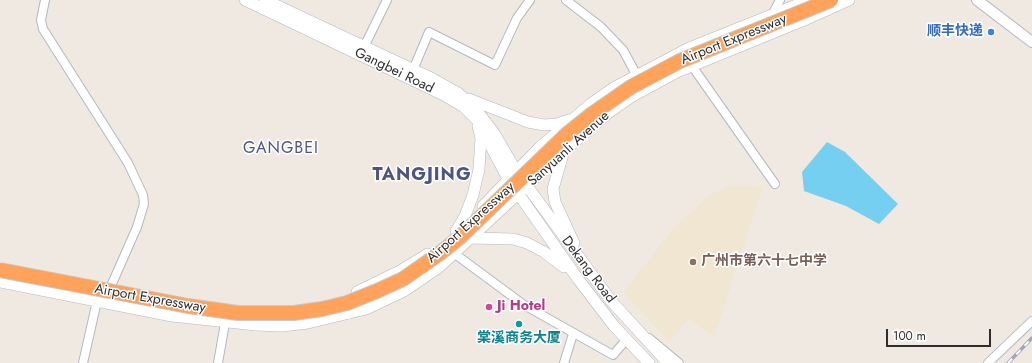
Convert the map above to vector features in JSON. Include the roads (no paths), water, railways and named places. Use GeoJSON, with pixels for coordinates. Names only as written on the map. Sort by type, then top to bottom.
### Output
{"type":"FeatureCollection","features":[{"type":"Feature","properties":{"kind":"highway","name":"Airport Expressway"},"geometry":{"type":"LineString","coordinates":[[3,281],[238,313],[294,313],[348,303],[378,291],[403,278],[439,254],[474,224],[567,134],[611,100],[631,87],[680,61],[830,0]]}},
{"type":"Feature","properties":{"kind":"main road","name":"Gangbei Road"},"geometry":{"type":"LineString","coordinates":[[245,0],[444,95],[464,107],[477,120],[508,179]]}},
{"type":"Feature","properties":{"kind":"main road","name":"Gangbei Road"},"geometry":{"type":"LineString","coordinates":[[265,0],[458,93],[484,118],[516,171]]}},
{"type":"Feature","properties":{"kind":"main road","name":"Sanyuanli Avenue"},"geometry":{"type":"LineString","coordinates":[[0,265],[188,300],[237,306],[276,308],[310,305],[347,296],[379,282],[419,260],[453,234],[481,208],[516,171],[573,118],[604,94],[636,74],[683,51],[807,0]]}},
{"type":"Feature","properties":{"kind":"main road","name":"Sanyuanli Avenue"},"geometry":{"type":"LineString","coordinates":[[3,281],[172,316],[225,323],[282,326],[319,321],[352,314],[378,305],[429,276],[472,238],[564,151],[618,105],[648,87],[692,66],[849,0]]}},
{"type":"Feature","properties":{"kind":"main road"},"geometry":{"type":"LineString","coordinates":[[458,93],[528,122],[544,125],[557,124],[573,118]]}},
{"type":"Feature","properties":{"kind":"main road"},"geometry":{"type":"LineString","coordinates":[[457,251],[460,242],[453,234],[464,216],[473,195],[479,168],[481,138],[477,120]]}},
{"type":"Feature","properties":{"kind":"main road"},"geometry":{"type":"LineString","coordinates":[[564,151],[553,189],[555,202],[588,270]]}},
{"type":"Feature","properties":{"kind":"main road","name":"Dekang Road"},"geometry":{"type":"LineString","coordinates":[[516,171],[612,302],[635,329],[668,363]]}},
{"type":"Feature","properties":{"kind":"main road","name":"Dekang Road"},"geometry":{"type":"LineString","coordinates":[[508,179],[602,311],[626,340],[649,363]]}},
{"type":"Feature","properties":{"kind":"main road"},"geometry":{"type":"LineString","coordinates":[[472,238],[513,239],[527,243],[555,259],[578,279]]}},
{"type":"Feature","properties":{"kind":"main road"},"geometry":{"type":"LineString","coordinates":[[3,281],[15,268]]}},
{"type":"Feature","properties":{"kind":"street"},"geometry":{"type":"LineString","coordinates":[[44,0],[41,20],[43,29],[128,162],[143,195],[144,204],[138,227],[111,286]]}},
{"type":"Feature","properties":{"kind":"street"},"geometry":{"type":"LineString","coordinates":[[364,47],[386,0]]}},
{"type":"Feature","properties":{"kind":"street"},"geometry":{"type":"LineString","coordinates":[[413,70],[429,32],[495,65],[517,18],[530,0]]}},
{"type":"Feature","properties":{"kind":"street"},"geometry":{"type":"LineString","coordinates":[[566,0],[601,27],[623,50],[636,74]]}},
{"type":"Feature","properties":{"kind":"street"},"geometry":{"type":"LineString","coordinates":[[772,15],[780,0]]}},
{"type":"Feature","properties":{"kind":"street"},"geometry":{"type":"LineString","coordinates":[[976,0],[1032,42]]}},
{"type":"Feature","properties":{"kind":"street"},"geometry":{"type":"LineString","coordinates":[[692,66],[775,184]]}},
{"type":"Feature","properties":{"kind":"street"},"geometry":{"type":"LineString","coordinates":[[457,251],[524,305],[574,334],[613,354],[626,340],[642,363]]}},
{"type":"Feature","properties":{"kind":"street"},"geometry":{"type":"LineString","coordinates":[[83,363],[97,301]]}},
{"type":"Feature","properties":{"kind":"street"},"geometry":{"type":"LineString","coordinates":[[988,363],[1032,322]]}},
{"type":"Feature","properties":{"kind":"street"},"geometry":{"type":"LineString","coordinates":[[218,363],[225,323]]}},
{"type":"Feature","properties":{"kind":"street"},"geometry":{"type":"LineString","coordinates":[[635,329],[658,344],[679,363]]}},
{"type":"Feature","properties":{"kind":"street"},"geometry":{"type":"LineString","coordinates":[[564,363],[574,334]]}},
{"type":"Feature","properties":{"kind":"water"},"geometry":{"type":"Polygon","coordinates":[[[827,142],[845,152],[898,204],[879,224],[846,206],[804,191],[802,172],[827,142]]]}},
{"type":"Feature","properties":{"kind":"railway"},"geometry":{"type":"LineString","coordinates":[[1008,363],[1032,338]]}},
{"type":"Feature","properties":{"kind":"place","name":"顺丰快递"},"geometry":{"type":"Point","coordinates":[991,32]}},
{"type":"Feature","properties":{"kind":"place","name":"广州市第六十七中学"},"geometry":{"type":"Point","coordinates":[693,262]}},
{"type":"Feature","properties":{"kind":"place","name":"Ji Hotel"},"geometry":{"type":"Point","coordinates":[489,307]}},
{"type":"Feature","properties":{"kind":"place","name":"棠溪商务大厦"},"geometry":{"type":"Point","coordinates":[519,324]}},
{"type":"Feature","properties":{"kind":"district","name":"GANGBEI"},"geometry":{"type":"Point","coordinates":[281,149]}},
{"type":"Feature","properties":{"kind":"district","name":"TANGJING"},"geometry":{"type":"Point","coordinates":[422,176]}}]}
